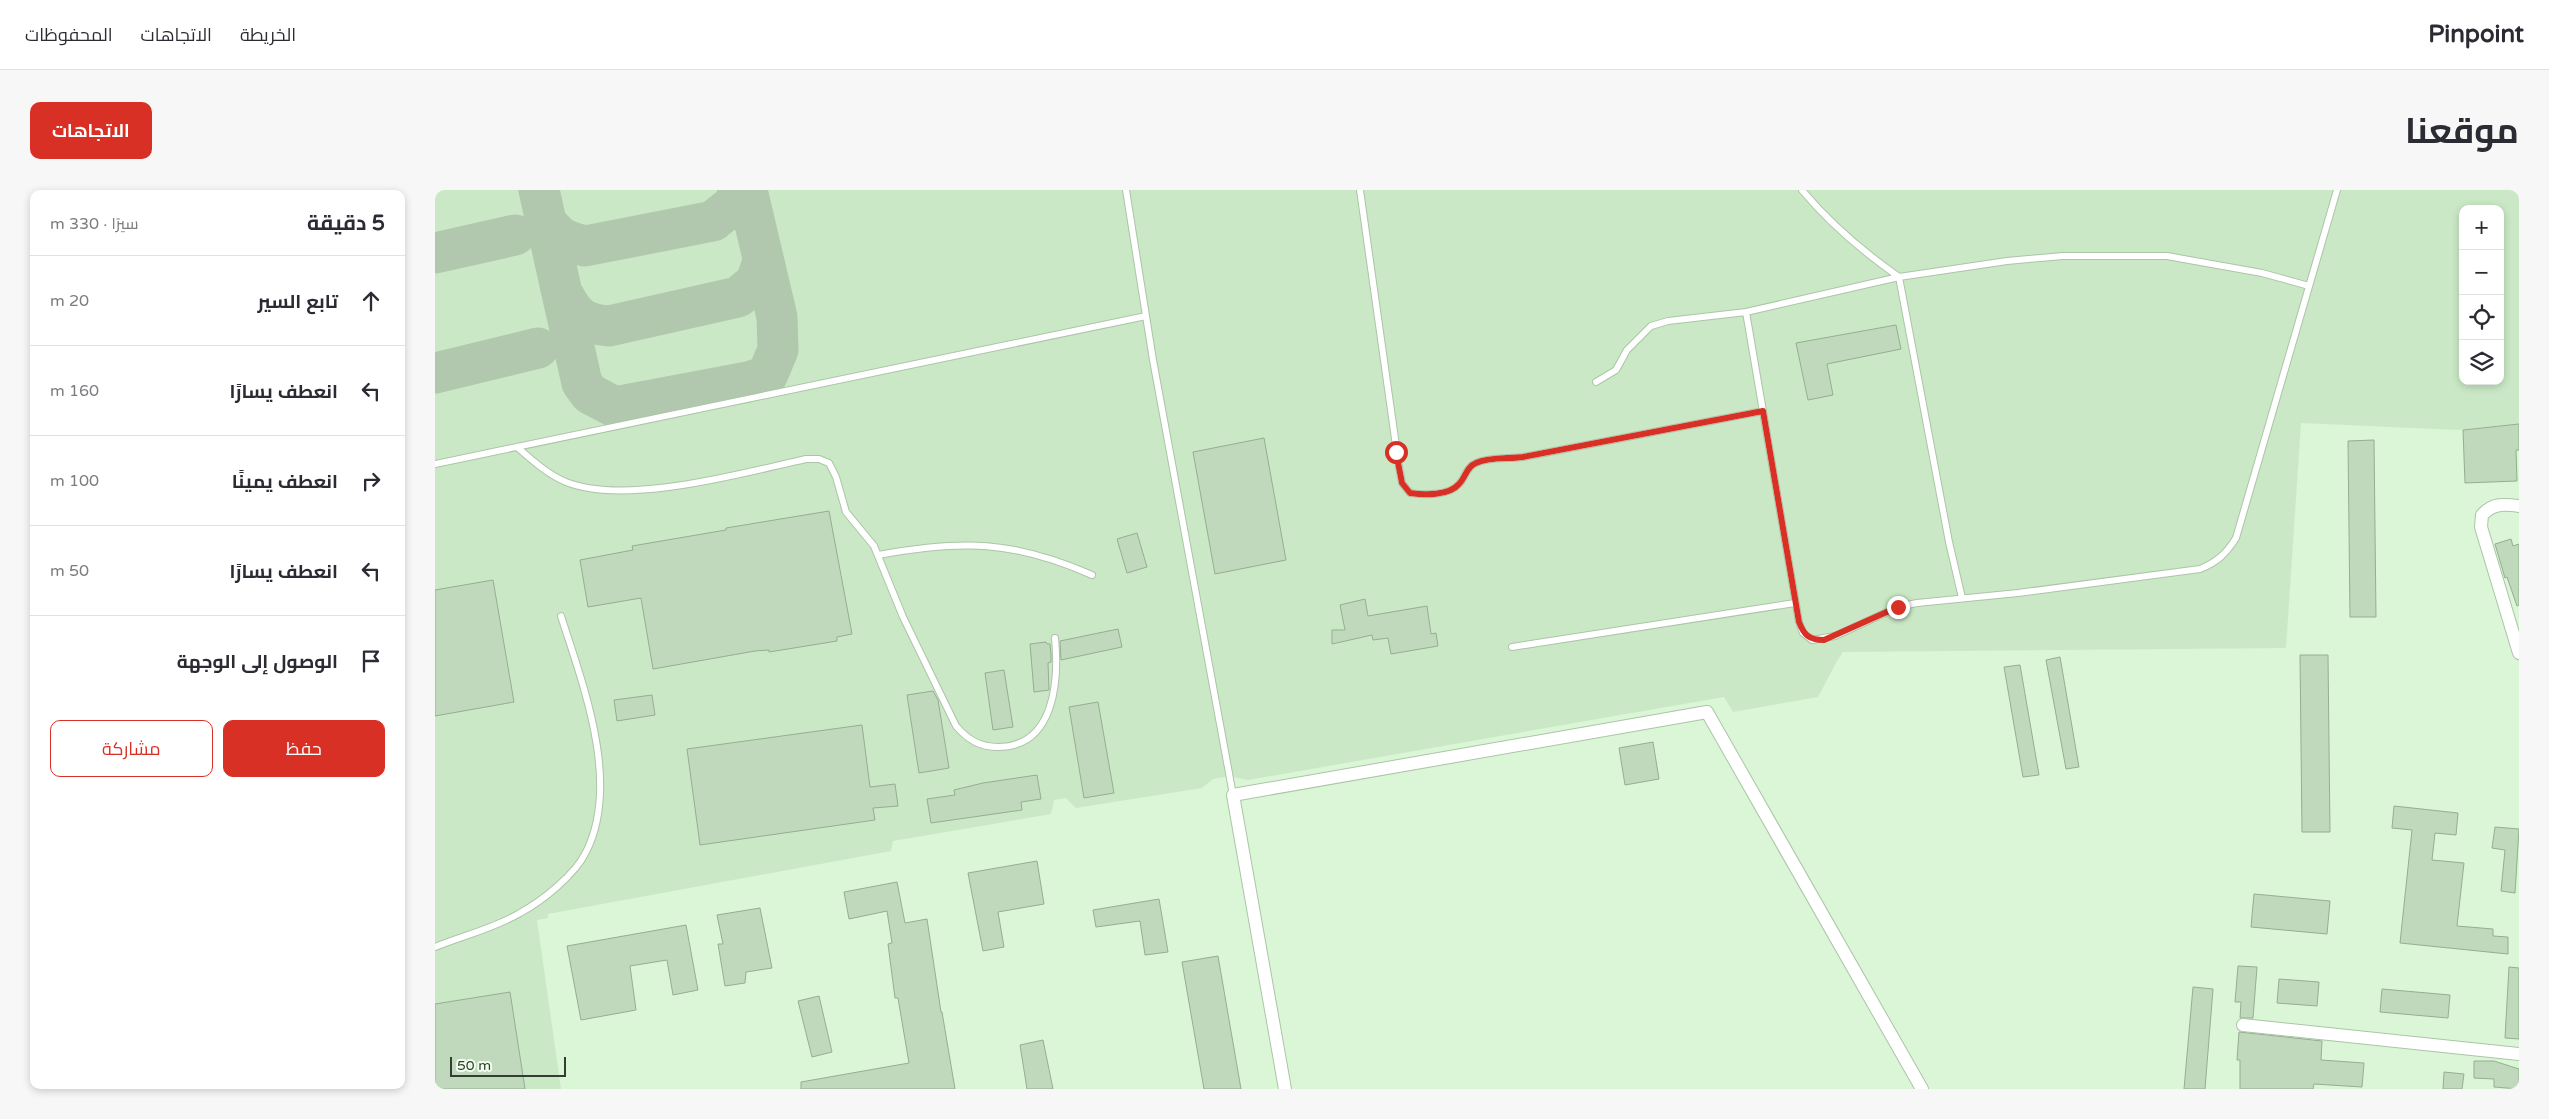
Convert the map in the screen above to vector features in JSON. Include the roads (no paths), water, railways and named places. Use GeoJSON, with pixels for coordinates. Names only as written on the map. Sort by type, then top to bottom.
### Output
{"type":"FeatureCollection","features":[{"type":"Feature","properties":{"kind":"street"},"geometry":{"type":"LineString","coordinates":[[2519,506],[2504,504],[2490,506],[2482,515],[2481,527],[2519,653]]}},
{"type":"Feature","properties":{"kind":"street"},"geometry":{"type":"LineString","coordinates":[[1285,1089],[1233,794],[1707,712],[1922,1089]]}},
{"type":"Feature","properties":{"kind":"street"},"geometry":{"type":"LineString","coordinates":[[2243,1025],[2519,1054]]}},
{"type":"Feature","properties":{"kind":"lane"},"geometry":{"type":"LineString","coordinates":[[1126,190],[1146,316],[1233,794]]}},
{"type":"Feature","properties":{"kind":"lane"},"geometry":{"type":"LineString","coordinates":[[1360,190],[1396,452],[1402,483],[1410,493],[1421,494],[1447,491],[1459,485],[1467,470],[1473,464],[1484,460],[1523,457],[1763,411]]}},
{"type":"Feature","properties":{"kind":"lane"},"geometry":{"type":"LineString","coordinates":[[1802,190],[1821,213],[1858,248],[1899,277],[1949,542],[1962,598]]}},
{"type":"Feature","properties":{"kind":"lane"},"geometry":{"type":"LineString","coordinates":[[1746,312],[1795,603],[1803,633],[1812,640],[1824,640],[1898,607],[2200,569],[2215,563],[2227,552],[2235,538],[2337,190]]}},
{"type":"Feature","properties":{"kind":"lane"},"geometry":{"type":"LineString","coordinates":[[1596,382],[1616,370],[1627,350],[1651,326],[1668,321],[1746,312],[1899,277],[2007,261],[2119,255],[2167,256],[2216,263],[2263,273],[2309,286]]}},
{"type":"Feature","properties":{"kind":"lane"},"geometry":{"type":"LineString","coordinates":[[435,464],[1146,316]]}},
{"type":"Feature","properties":{"kind":"lane"},"geometry":{"type":"LineString","coordinates":[[517,447],[539,467],[566,482],[596,490],[664,487],[819,459],[829,463],[836,476],[846,512],[869,538],[878,555],[903,617],[956,726],[966,737],[978,744],[1007,747],[1021,743],[1034,736],[1043,724],[1055,687],[1057,662],[1055,638]]}},
{"type":"Feature","properties":{"kind":"lane"},"geometry":{"type":"LineString","coordinates":[[878,555],[947,545],[991,545],[1026,551],[1060,561],[1092,575]]}},
{"type":"Feature","properties":{"kind":"lane"},"geometry":{"type":"LineString","coordinates":[[1512,647],[1795,603]]}},
{"type":"Feature","properties":{"kind":"lane"},"geometry":{"type":"LineString","coordinates":[[435,947],[519,914],[545,896],[566,877],[585,854],[595,830],[601,799],[599,761],[580,677],[561,616]]}}]}
